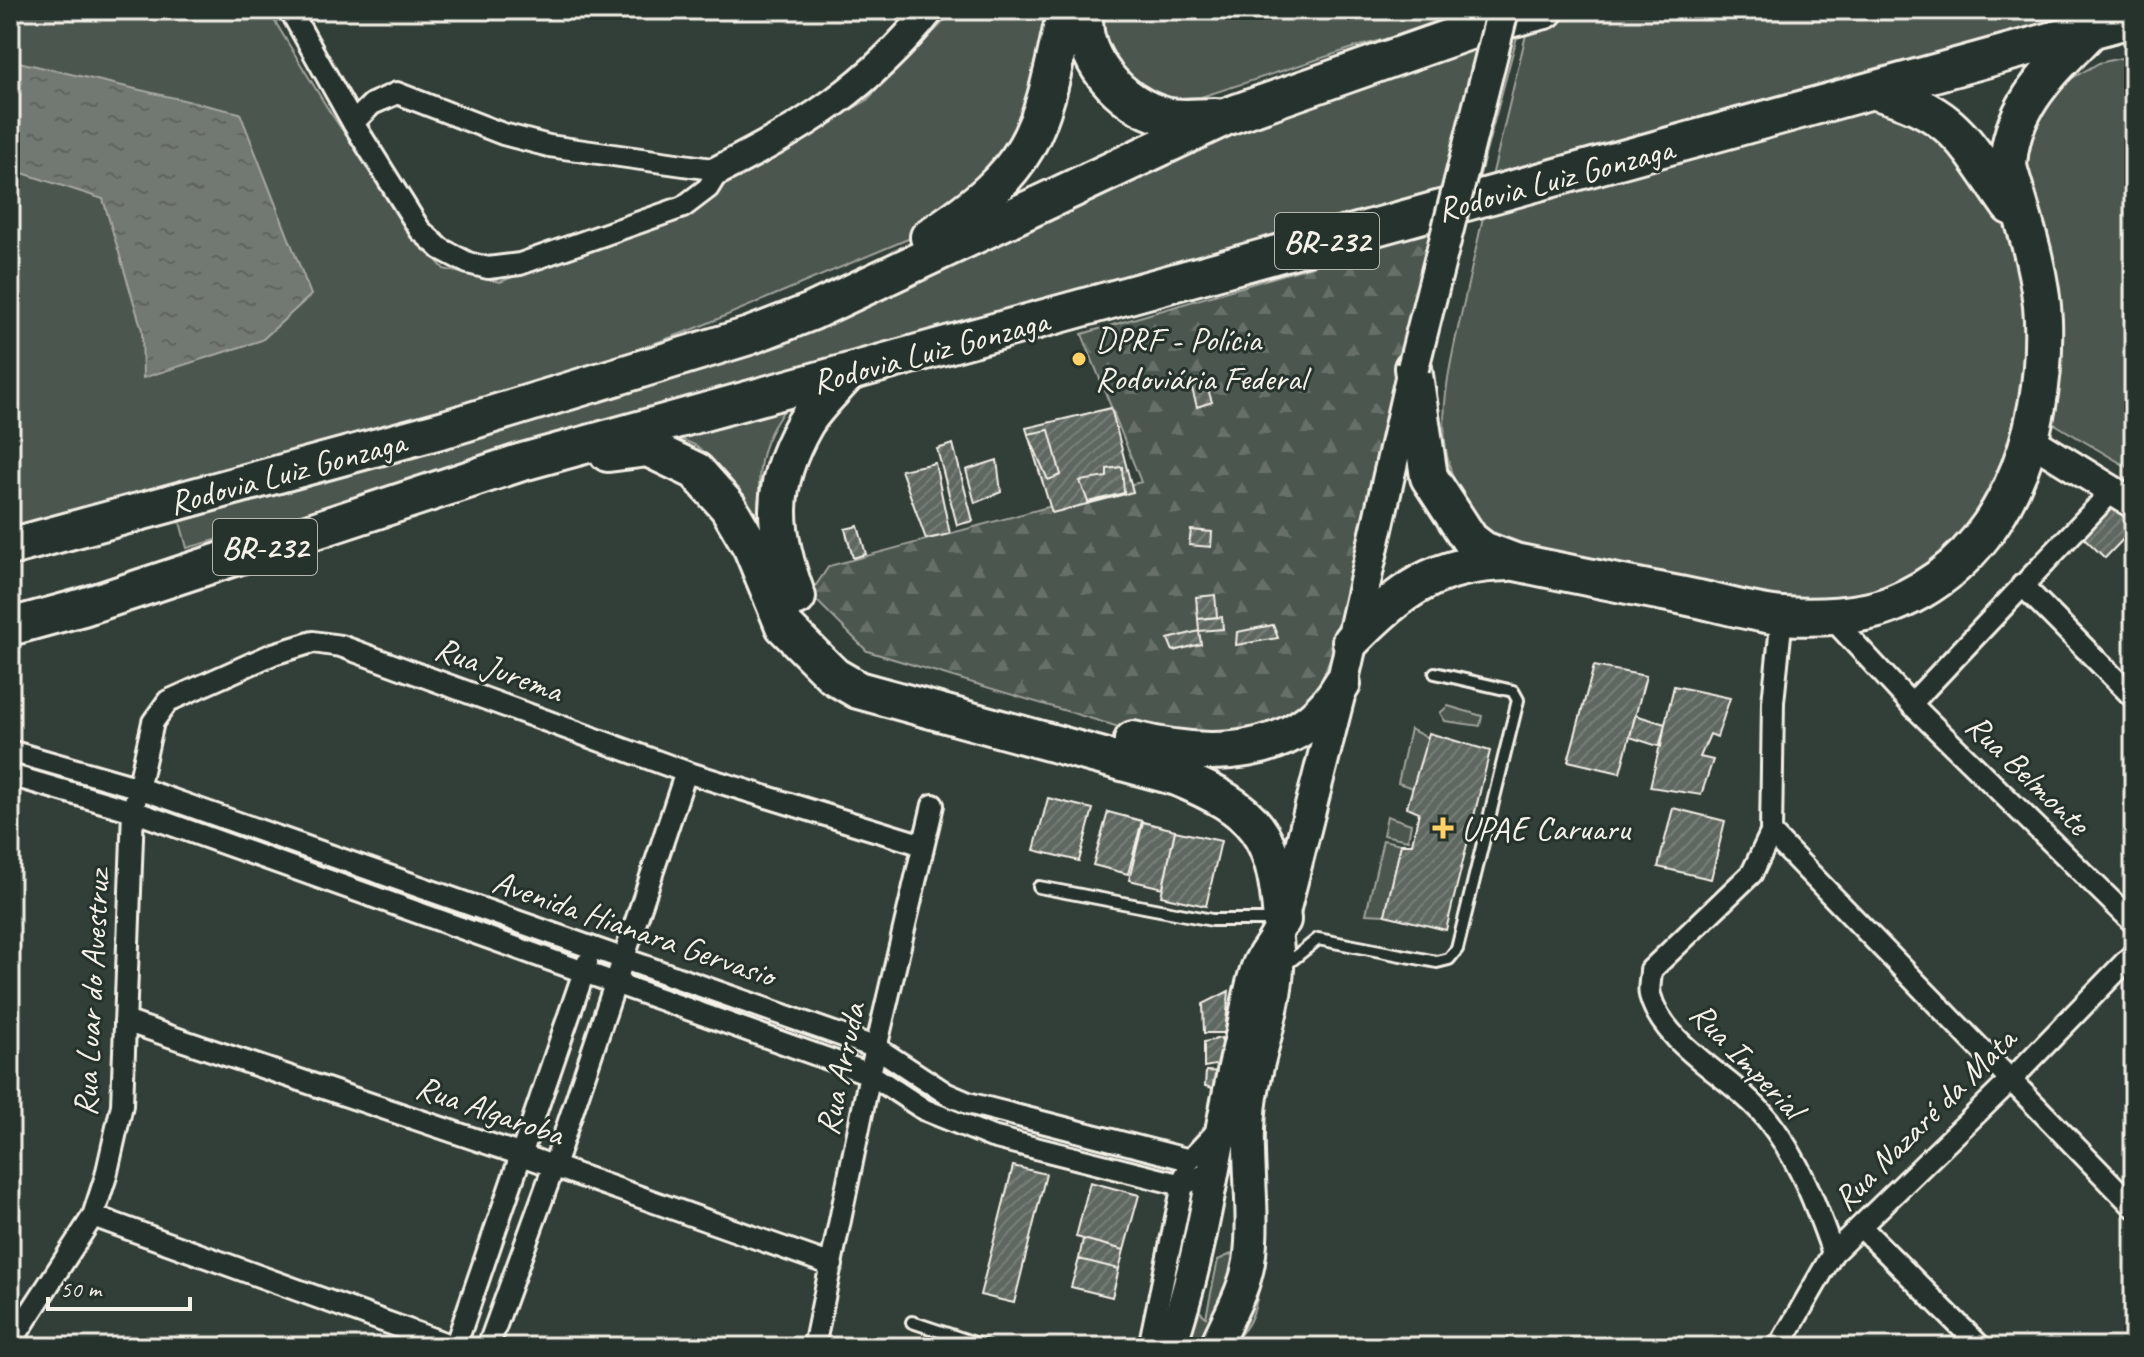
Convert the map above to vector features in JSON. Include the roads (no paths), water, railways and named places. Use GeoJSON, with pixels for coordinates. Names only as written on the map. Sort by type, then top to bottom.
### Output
{"type":"FeatureCollection","features":[{"type":"Feature","properties":{"kind":"highway"},"geometry":{"type":"LineString","coordinates":[[811,312],[957,219],[1002,182],[1029,147],[1044,110],[1066,10]]}},
{"type":"Feature","properties":{"kind":"highway"},"geometry":{"type":"LineString","coordinates":[[1085,10],[1084,19],[1094,59],[1108,80],[1147,110],[1168,117],[1225,117]]}},
{"type":"Feature","properties":{"kind":"highway","name":"Rodovia Luiz Gonzaga"},"geometry":{"type":"LineString","coordinates":[[10,547],[448,428],[749,336],[811,312],[1225,117],[1489,24],[1545,10]]}},
{"type":"Feature","properties":{"kind":"highway","name":"Rodovia Luiz Gonzaga"},"geometry":{"type":"LineString","coordinates":[[10,627],[83,607],[519,463],[2134,18]]}},
{"type":"Feature","properties":{"kind":"highway"},"geometry":{"type":"LineString","coordinates":[[1413,368],[1429,477],[1470,540],[1483,550],[1515,562],[1782,616],[1888,606],[1924,588],[1959,560],[1992,520],[2019,478],[2032,441],[2043,387],[2043,317],[2025,227],[2008,167],[2012,132],[2031,92],[2093,28]]}},
{"type":"Feature","properties":{"kind":"highway"},"geometry":{"type":"LineString","coordinates":[[1874,91],[1914,101],[1943,118],[1968,147],[2025,227]]}},
{"type":"Feature","properties":{"kind":"highway"},"geometry":{"type":"LineString","coordinates":[[848,373],[804,424],[776,493],[781,553],[808,627],[844,656],[925,688],[1176,751],[1227,753],[1271,742],[1301,726],[1331,703],[1342,684]]}},
{"type":"Feature","properties":{"kind":"highway"},"geometry":{"type":"LineString","coordinates":[[519,463],[648,448],[696,471],[728,507],[752,548],[784,626],[834,676],[858,690],[1177,777],[1216,794],[1247,814],[1261,833],[1278,879],[1280,943]]}},
{"type":"Feature","properties":{"kind":"highway"},"geometry":{"type":"LineString","coordinates":[[1351,641],[1388,603],[1411,586],[1437,574],[1477,563],[1515,562]]}},
{"type":"Feature","properties":{"kind":"main road"},"geometry":{"type":"LineString","coordinates":[[1215,1347],[1247,1272],[1250,1236],[1246,1145],[1280,943],[1413,368],[1503,10]]}},
{"type":"Feature","properties":{"kind":"main road"},"geometry":{"type":"LineString","coordinates":[[1170,1347],[1190,1291],[1204,1232],[1202,1165],[1219,1129],[1257,966],[1280,943]]}},
{"type":"Feature","properties":{"kind":"main road"},"geometry":{"type":"LineString","coordinates":[[1204,1232],[1227,1221],[1239,1224],[1250,1236]]}},
{"type":"Feature","properties":{"kind":"main road"},"geometry":{"type":"LineString","coordinates":[[1190,1291],[1197,1309],[1205,1317],[1216,1318],[1230,1313]]}},
{"type":"Feature","properties":{"kind":"street"},"geometry":{"type":"LineString","coordinates":[[290,10],[353,123],[420,230],[451,256],[488,268],[520,264],[683,207],[708,188],[719,170],[795,132],[873,73],[930,10]]}},
{"type":"Feature","properties":{"kind":"street"},"geometry":{"type":"LineString","coordinates":[[353,123],[372,104],[397,93],[503,134],[549,146],[719,170]]}},
{"type":"Feature","properties":{"kind":"street"},"geometry":{"type":"LineString","coordinates":[[1911,704],[2022,585],[2124,497],[2032,441]]}},
{"type":"Feature","properties":{"kind":"street"},"geometry":{"type":"LineString","coordinates":[[2022,585],[2134,698]]}},
{"type":"Feature","properties":{"kind":"street","name":"Rua Belmonte"},"geometry":{"type":"LineString","coordinates":[[1828,614],[1911,704],[2134,923]]}},
{"type":"Feature","properties":{"kind":"street","name":"Rua Imperial"},"geometry":{"type":"LineString","coordinates":[[1782,616],[1773,702],[1771,833],[1752,873],[1651,970],[1649,994],[1664,1021],[1696,1056],[1767,1118],[1809,1183],[1833,1253]]}},
{"type":"Feature","properties":{"kind":"street","name":"Rua Jurema"},"geometry":{"type":"LineString","coordinates":[[133,811],[153,722],[168,701],[273,654],[313,642],[341,646],[686,772],[923,845]]}},
{"type":"Feature","properties":{"kind":"street","name":"Avenida Hianara Gervasio"},"geometry":{"type":"LineString","coordinates":[[10,751],[136,787],[877,1048],[947,1094],[968,1103],[1202,1165]]}},
{"type":"Feature","properties":{"kind":"street"},"geometry":{"type":"LineString","coordinates":[[488,1347],[554,1166],[686,772]]}},
{"type":"Feature","properties":{"kind":"street","name":"Avenida Hianara Gervasio"},"geometry":{"type":"LineString","coordinates":[[10,775],[133,811],[870,1074],[925,1110],[992,1137],[1182,1185]]}},
{"type":"Feature","properties":{"kind":"street","name":"Rua Arruda"},"geometry":{"type":"LineString","coordinates":[[814,1347],[870,1074],[933,805]]}},
{"type":"Feature","properties":{"kind":"street","name":"Rua Luar do Avestruz"},"geometry":{"type":"LineString","coordinates":[[10,1344],[93,1216],[122,1105],[133,811]]}},
{"type":"Feature","properties":{"kind":"street"},"geometry":{"type":"LineString","coordinates":[[1771,833],[2134,1207]]}},
{"type":"Feature","properties":{"kind":"street"},"geometry":{"type":"LineString","coordinates":[[93,1216],[455,1347],[592,947]]}},
{"type":"Feature","properties":{"kind":"street","name":"Rua Nazaré da Mata"},"geometry":{"type":"LineString","coordinates":[[1779,1347],[1833,1253],[2012,1079],[2134,953]]}},
{"type":"Feature","properties":{"kind":"street","name":"Rua Algaroba"},"geometry":{"type":"LineString","coordinates":[[125,1021],[554,1166],[832,1265]]}},
{"type":"Feature","properties":{"kind":"street"},"geometry":{"type":"LineString","coordinates":[[1149,1347],[1182,1185],[1202,1165]]}},
{"type":"Feature","properties":{"kind":"street"},"geometry":{"type":"LineString","coordinates":[[1861,1227],[1981,1347]]}},
{"type":"Feature","properties":{"kind":"lane"},"geometry":{"type":"LineString","coordinates":[[1039,887],[1212,920],[1280,943],[1318,939],[1437,962],[1449,959],[1457,949],[1518,700],[1513,691],[1435,673]]}},
{"type":"Feature","properties":{"kind":"lane"},"geometry":{"type":"LineString","coordinates":[[912,1322],[987,1347]]}},
{"type":"Feature","properties":{"kind":"water"},"geometry":{"type":"Polygon","coordinates":[[[10,60],[240,113],[311,295],[262,340],[143,378],[142,330],[103,199],[10,169],[10,60]]]}},
{"type":"Feature","properties":{"kind":"place","name":"DPRF - Polícia Rodoviária Federal"},"geometry":{"type":"Point","coordinates":[1079,359]}},
{"type":"Feature","properties":{"kind":"place","name":"UPAE Caruaru"},"geometry":{"type":"Point","coordinates":[1443,828]}}]}
